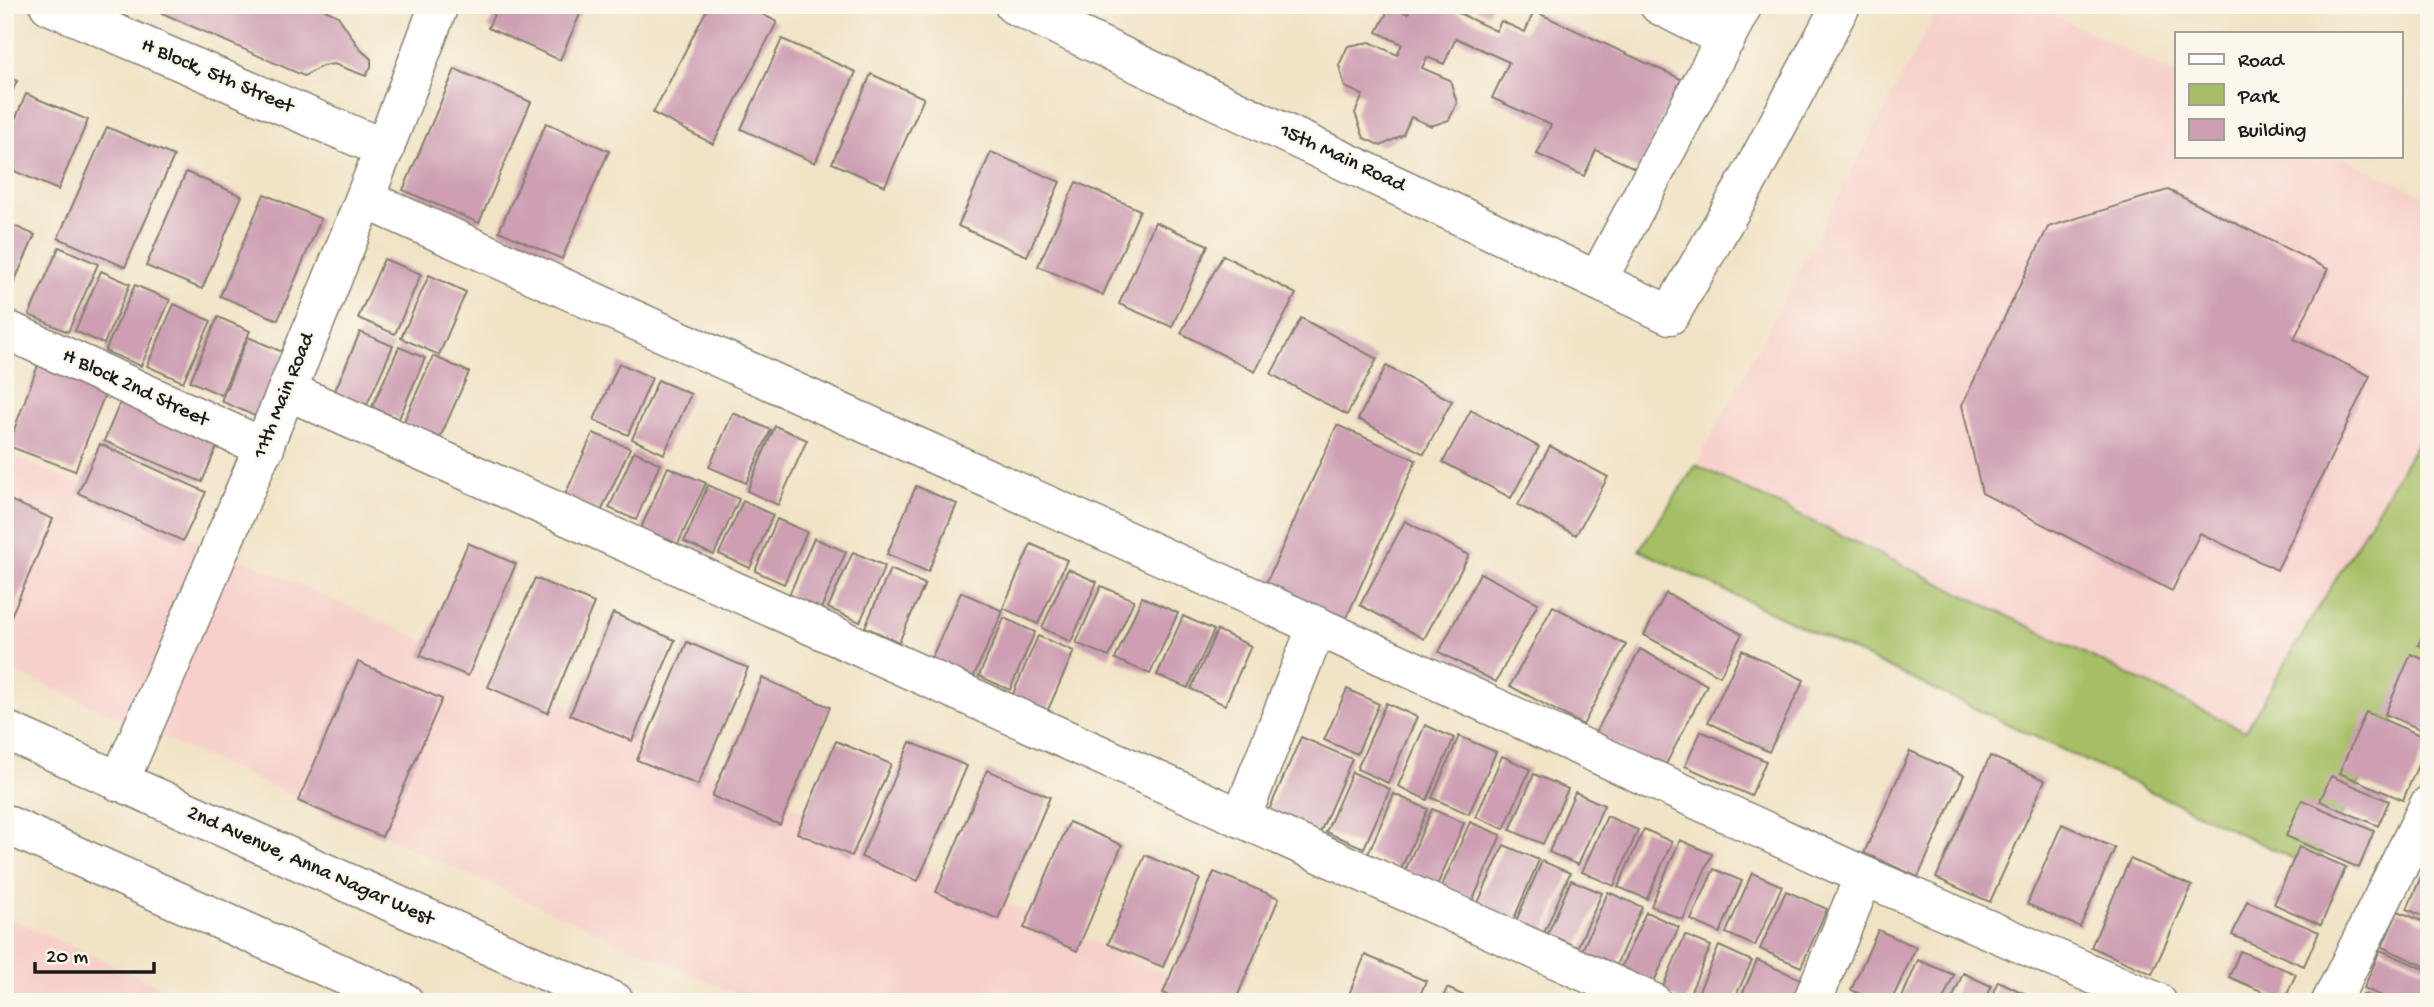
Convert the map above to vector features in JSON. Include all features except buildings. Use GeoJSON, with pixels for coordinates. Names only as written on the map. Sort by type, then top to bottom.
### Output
{"type":"FeatureCollection","features":[{"type":"Feature","properties":{"kind":"street","name":"H Block, 5th Street"},"geometry":{"type":"LineString","coordinates":[[49,5],[385,149]]}},
{"type":"Feature","properties":{"kind":"street","name":"11th Main Road"},"geometry":{"type":"LineString","coordinates":[[119,782],[265,448],[385,149],[439,5]]}},
{"type":"Feature","properties":{"kind":"street","name":"15th Main Road"},"geometry":{"type":"LineString","coordinates":[[1014,5],[1670,315],[1751,176],[1841,5]]}},
{"type":"Feature","properties":{"kind":"street"},"geometry":{"type":"LineString","coordinates":[[1659,5],[1726,39]]}},
{"type":"Feature","properties":{"kind":"street"},"geometry":{"type":"LineString","coordinates":[[1598,279],[1743,5]]}},
{"type":"Feature","properties":{"kind":"street"},"geometry":{"type":"LineString","coordinates":[[365,199],[1317,626],[1864,876],[2157,1002]]}},
{"type":"Feature","properties":{"kind":"street","name":"H Block 2nd Street"},"geometry":{"type":"LineString","coordinates":[[5,329],[265,448]]}},
{"type":"Feature","properties":{"kind":"street"},"geometry":{"type":"LineString","coordinates":[[288,391],[1652,1002]]}},
{"type":"Feature","properties":{"kind":"street"},"geometry":{"type":"LineString","coordinates":[[1241,818],[1317,626]]}},
{"type":"Feature","properties":{"kind":"street","name":"2nd Avenue, Anna Nagar West"},"geometry":{"type":"LineString","coordinates":[[5,730],[615,1002]]}},
{"type":"Feature","properties":{"kind":"street"},"geometry":{"type":"LineString","coordinates":[[2331,1002],[2429,805]]}},
{"type":"Feature","properties":{"kind":"street"},"geometry":{"type":"LineString","coordinates":[[5,824],[404,1002]]}},
{"type":"Feature","properties":{"kind":"street"},"geometry":{"type":"LineString","coordinates":[[1812,1002],[1864,876]]}},
{"type":"Feature","properties":{"kind":"shaded area"},"geometry":{"type":"Polygon","coordinates":[[[1940,5],[2033,5],[2175,74],[2175,158],[2345,158],[2429,198],[2429,423],[2246,731],[1696,465],[1940,5]]]}},
{"type":"Feature","properties":{"kind":"shaded area"},"geometry":{"type":"Polygon","coordinates":[[[5,452],[1226,1002],[754,1002],[5,667],[5,452]]]}},
{"type":"Feature","properties":{"kind":"shaded area"},"geometry":{"type":"Polygon","coordinates":[[[5,916],[195,1002],[5,1002],[5,916]]]}},
{"type":"Feature","properties":{"kind":"green space"},"geometry":{"type":"Polygon","coordinates":[[[2419,440],[2429,445],[2429,657],[2313,868],[1639,550],[1696,465],[2245,731],[2419,440]]]}}]}
